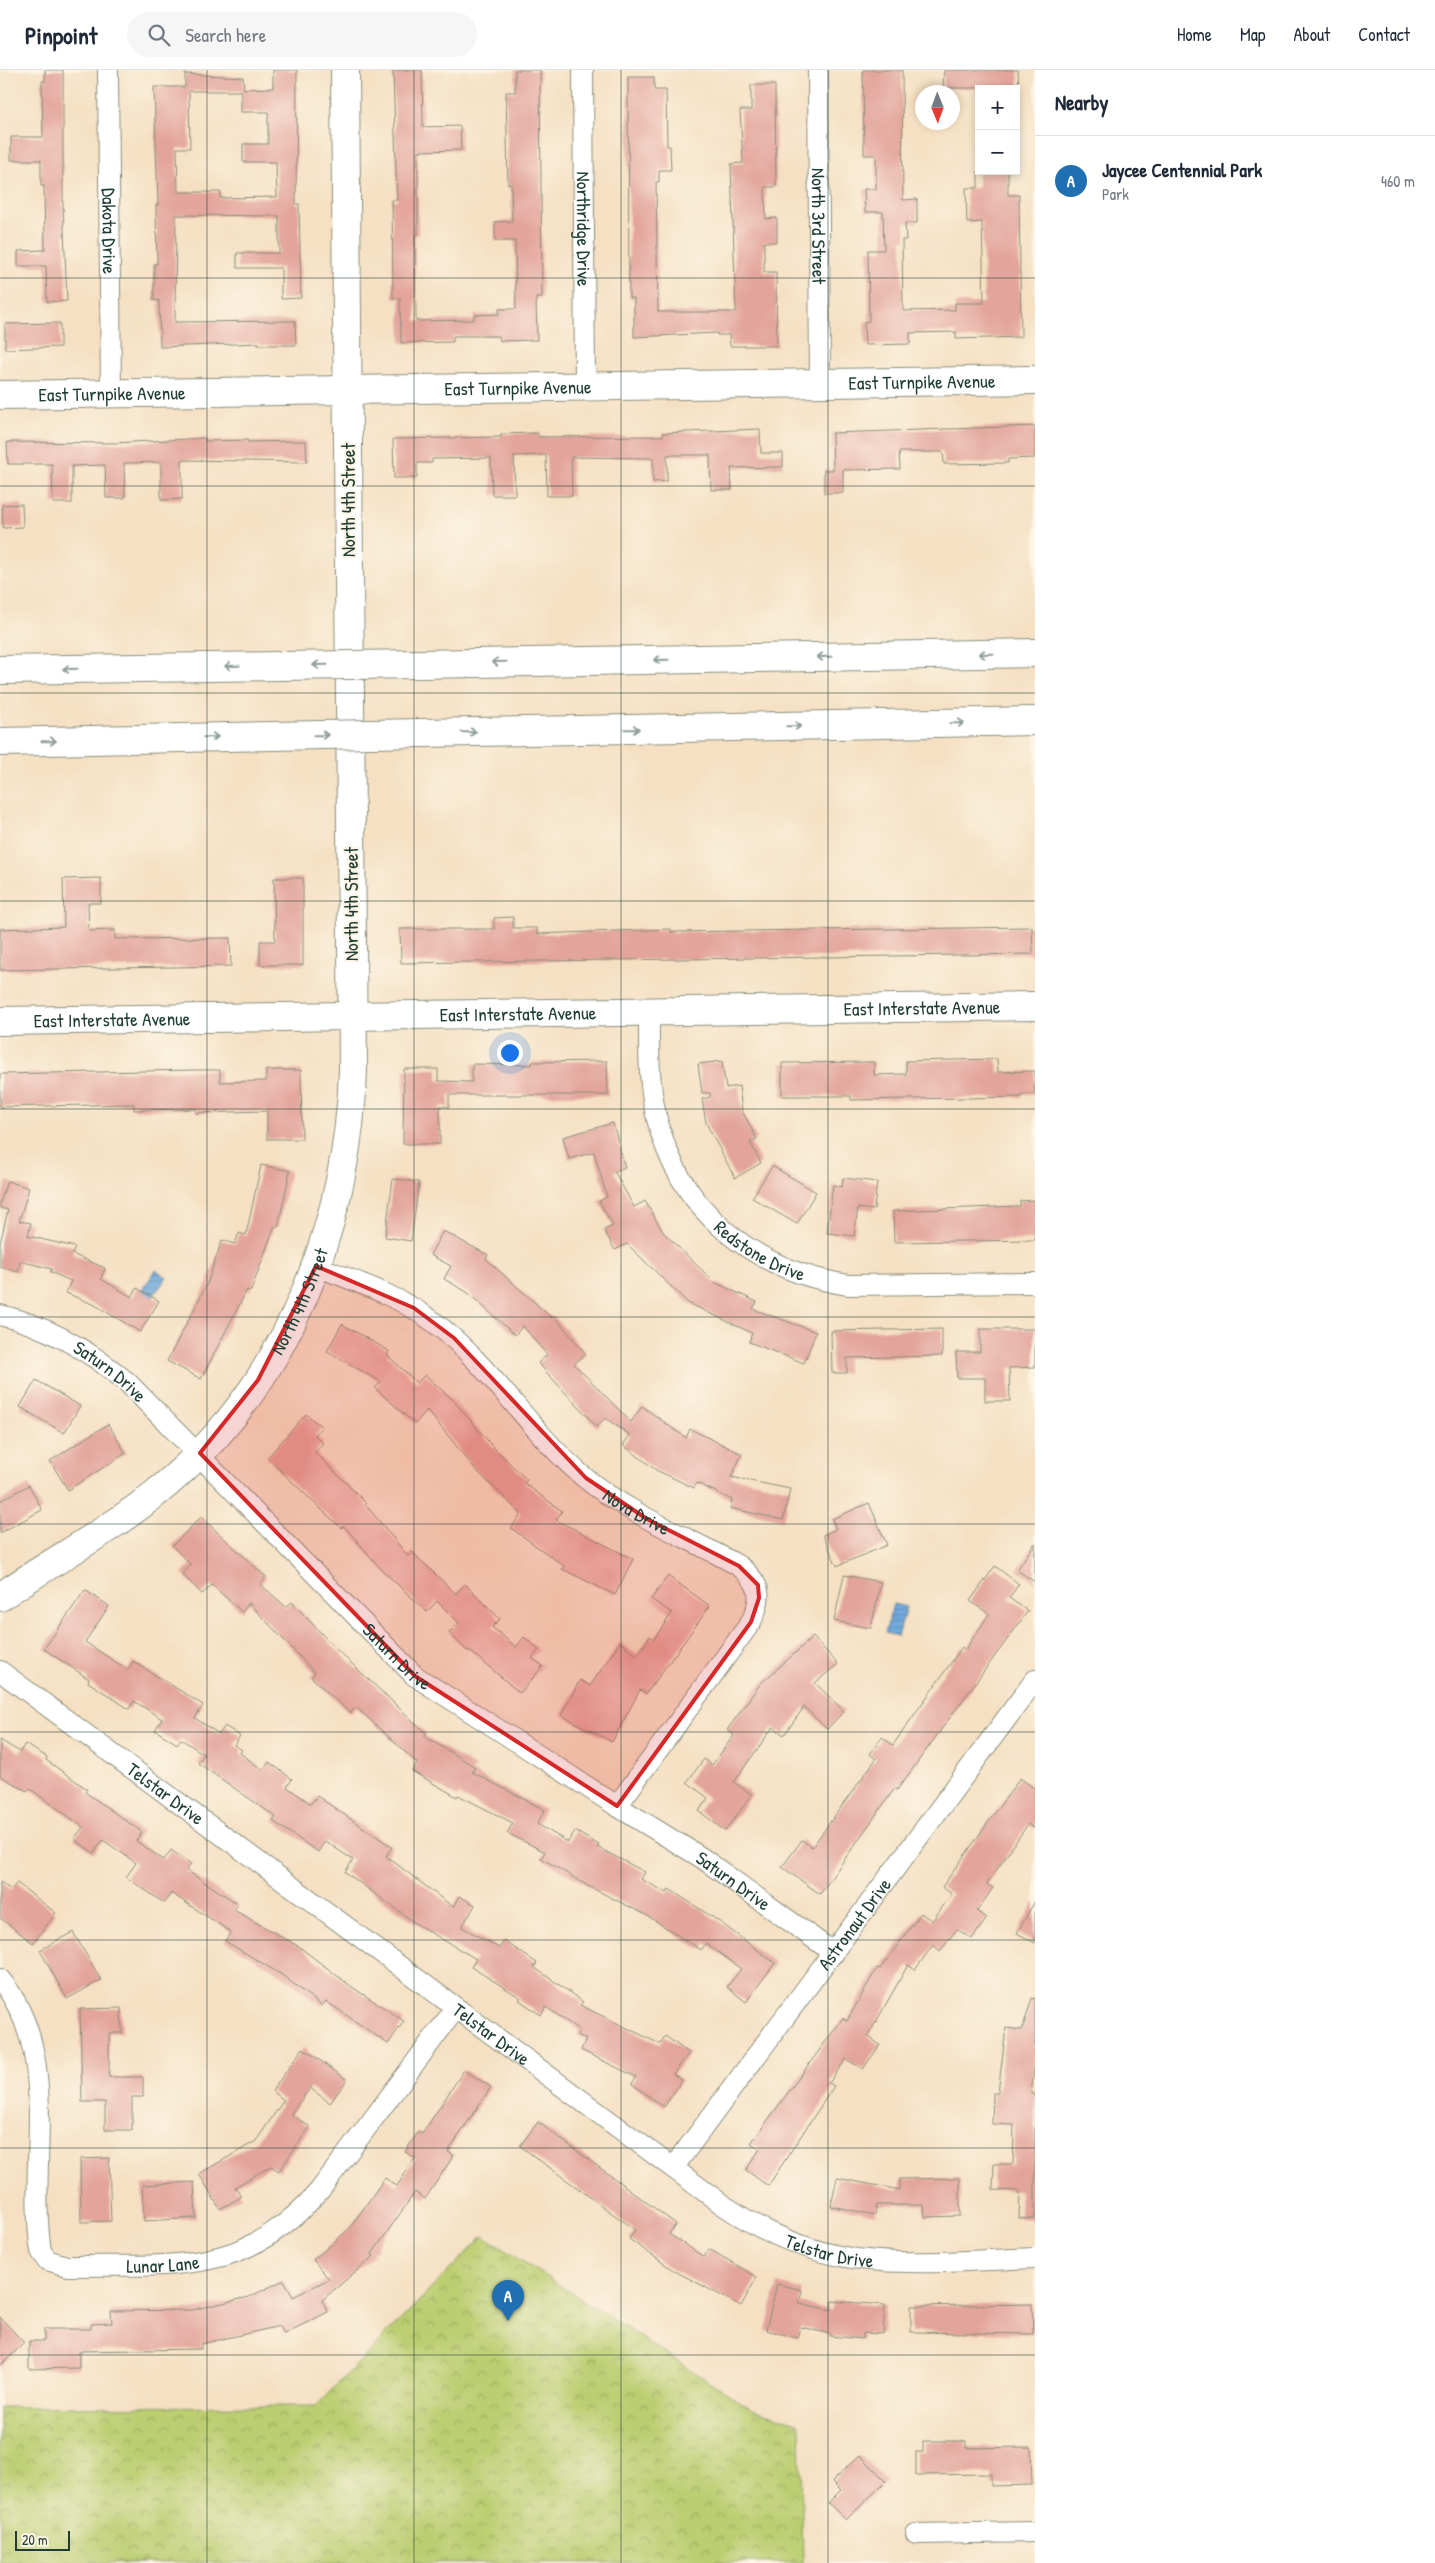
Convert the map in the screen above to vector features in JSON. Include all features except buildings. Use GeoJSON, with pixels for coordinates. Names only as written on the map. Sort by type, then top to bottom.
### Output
{"type":"FeatureCollection","features":[{"type":"Feature","properties":{"kind":"main road","name":"North 4th Street"},"geometry":{"type":"LineString","coordinates":[[0,1597],[140,1506],[178,1475],[200,1453],[238,1407],[275,1354],[316,1266],[334,1214],[345,1157],[352,1096],[345,70]]}},
{"type":"Feature","properties":{"kind":"main road","name":"East Turnpike Avenue"},"geometry":{"type":"LineString","coordinates":[[0,395],[1035,380]]}},
{"type":"Feature","properties":{"kind":"main road"},"geometry":{"type":"LineString","coordinates":[[0,670],[1035,653]]}},
{"type":"Feature","properties":{"kind":"main road"},"geometry":{"type":"LineString","coordinates":[[0,742],[1035,721]]}},
{"type":"Feature","properties":{"kind":"main road","name":"East Interstate Avenue"},"geometry":{"type":"LineString","coordinates":[[0,1021],[1035,1006]]}},
{"type":"Feature","properties":{"kind":"street","name":"Dakota Drive"},"geometry":{"type":"LineString","coordinates":[[108,70],[111,393]]}},
{"type":"Feature","properties":{"kind":"street","name":"Northridge Drive"},"geometry":{"type":"LineString","coordinates":[[583,70],[586,387]]}},
{"type":"Feature","properties":{"kind":"street","name":"North 3rd Street"},"geometry":{"type":"LineString","coordinates":[[818,70],[820,384]]}},
{"type":"Feature","properties":{"kind":"street","name":"Redstone Drive"},"geometry":{"type":"LineString","coordinates":[[648,1012],[652,1090],[656,1114],[670,1159],[695,1199],[726,1232],[743,1246],[762,1258],[786,1269],[828,1282],[849,1285],[1035,1283]]}},
{"type":"Feature","properties":{"kind":"street","name":"Nova Drive"},"geometry":{"type":"LineString","coordinates":[[316,1266],[393,1297],[435,1322],[471,1355],[554,1448],[586,1478],[647,1519],[739,1566],[751,1575],[758,1586],[759,1598],[751,1622],[617,1806]]}},
{"type":"Feature","properties":{"kind":"street","name":"Saturn Drive"},"geometry":{"type":"LineString","coordinates":[[0,1315],[44,1329],[88,1352],[128,1383],[200,1453],[416,1676],[617,1806],[702,1858],[834,1953]]}},
{"type":"Feature","properties":{"kind":"street","name":"Telstar Drive"},"geometry":{"type":"LineString","coordinates":[[0,1671],[723,2205],[760,2228],[824,2252],[845,2257],[889,2262],[1035,2258]]}},
{"type":"Feature","properties":{"kind":"street","name":"Astronaut Drive"},"geometry":{"type":"LineString","coordinates":[[673,2168],[1035,1680]]}},
{"type":"Feature","properties":{"kind":"street","name":"Lunar Lane"},"geometry":{"type":"LineString","coordinates":[[0,1979],[22,2014],[33,2045],[36,2064],[41,2252],[47,2260],[67,2266],[203,2262],[247,2248],[265,2239],[303,2209],[320,2190],[456,2008]]}},
{"type":"Feature","properties":{"kind":"street"},"geometry":{"type":"LineString","coordinates":[[916,2534],[1035,2532]]}},
{"type":"Feature","properties":{"kind":"highlighted area"},"geometry":{"type":"Polygon","coordinates":[[[316,1266],[414,1308],[454,1338],[586,1478],[647,1519],[739,1566],[758,1585],[759,1598],[751,1622],[617,1806],[415,1676],[200,1453],[258,1380],[316,1266]]]}},
{"type":"Feature","properties":{"kind":"green space"},"geometry":{"type":"Polygon","coordinates":[[[483,2236],[752,2409],[800,2424],[803,2563],[0,2563],[0,2407],[316,2406],[483,2236]]]}},
{"type":"Feature","properties":{"kind":"water"},"geometry":{"type":"Polygon","coordinates":[[[156,1270],[167,1277],[152,1298],[141,1291],[156,1270]]]}},
{"type":"Feature","properties":{"kind":"water"},"geometry":{"type":"Polygon","coordinates":[[[893,1604],[906,1607],[898,1637],[885,1633],[893,1604]]]}},
{"type":"Feature","properties":{"kind":"place","name":"Jaycee Centennial Park"},"geometry":{"type":"Point","coordinates":[508,2321]}}]}
